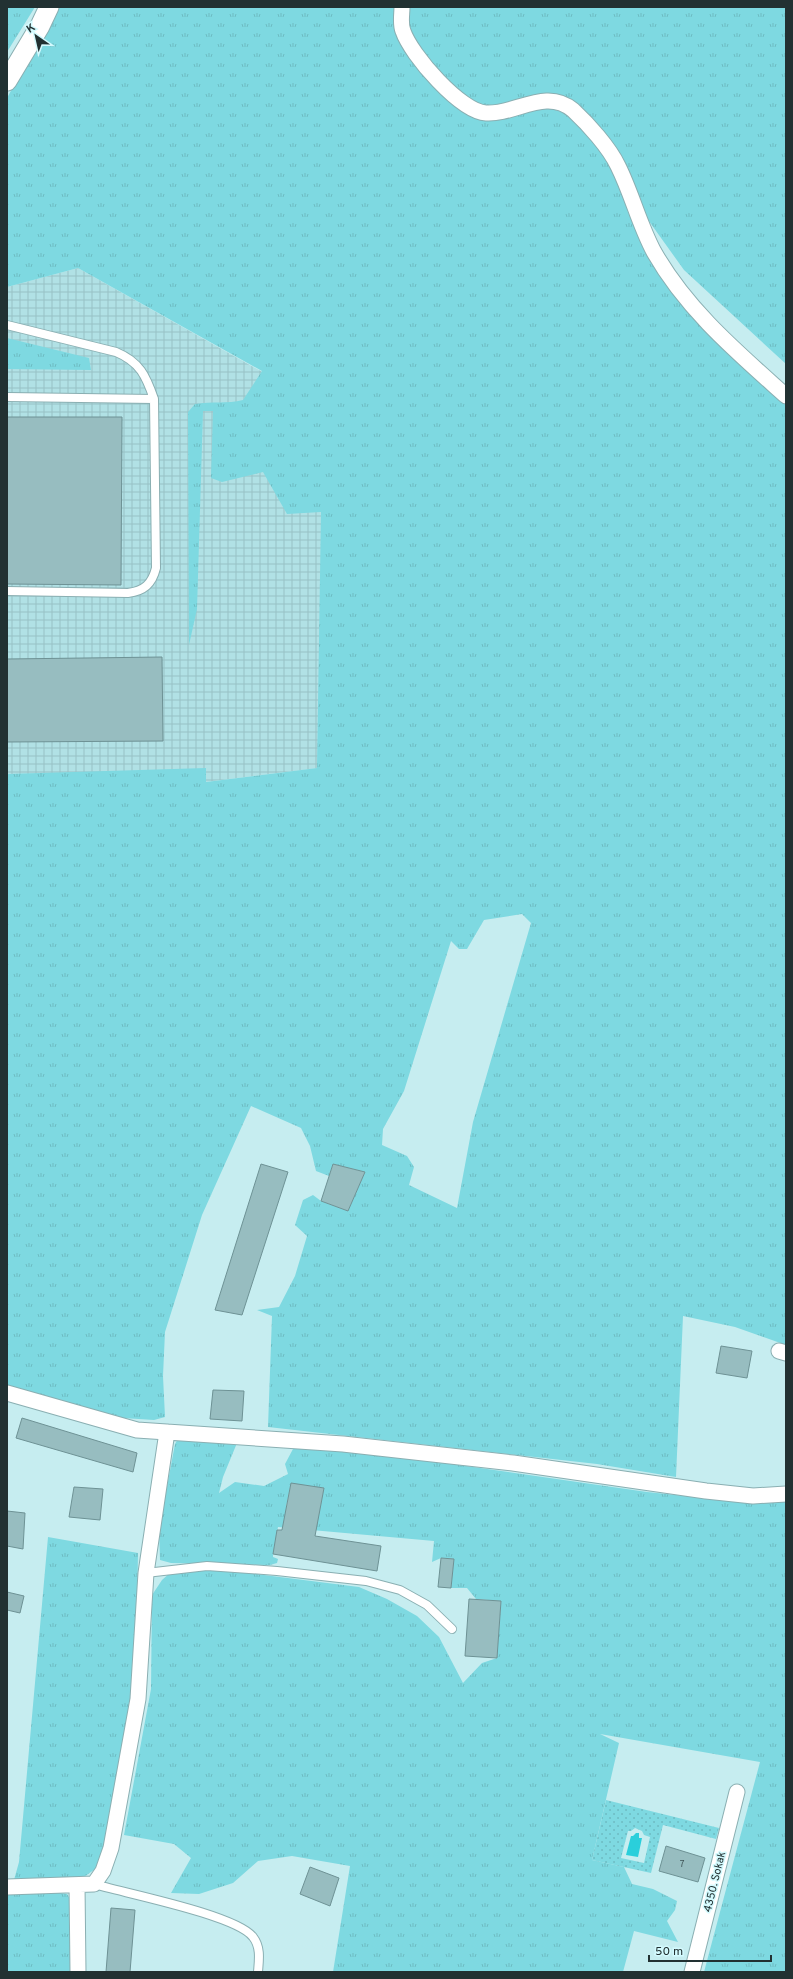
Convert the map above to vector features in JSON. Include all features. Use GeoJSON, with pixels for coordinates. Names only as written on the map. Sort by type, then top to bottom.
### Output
{"type":"FeatureCollection","features":[{"type":"Feature","properties":{"kind":"street"},"geometry":{"type":"LineString","coordinates":[[7,81],[40,26],[49,7]]}},
{"type":"Feature","properties":{"kind":"street"},"geometry":{"type":"LineString","coordinates":[[402,7],[402,30],[410,46],[432,74],[451,94],[468,107],[485,113],[502,112],[542,100],[554,101],[568,106],[580,116],[618,165],[642,228],[674,284],[695,310],[740,355],[786,396]]}},
{"type":"Feature","properties":{"kind":"street"},"geometry":{"type":"LineString","coordinates":[[7,1393],[138,1430],[343,1444],[513,1463],[706,1491],[753,1496],[786,1494]]}},
{"type":"Feature","properties":{"kind":"street"},"geometry":{"type":"LineString","coordinates":[[7,1887],[94,1884],[103,1871],[111,1848],[138,1699],[146,1573],[167,1432]]}},
{"type":"Feature","properties":{"kind":"street","name":"4350. Sokak"},"geometry":{"type":"LineString","coordinates":[[692,1972],[737,1792]]}},
{"type":"Feature","properties":{"kind":"street"},"geometry":{"type":"LineString","coordinates":[[77,1884],[78,1972]]}},
{"type":"Feature","properties":{"kind":"lane"},"geometry":{"type":"LineString","coordinates":[[7,325],[116,352],[129,358],[141,368],[154,399],[156,568],[154,576],[148,586],[138,592],[128,594],[7,591]]}},
{"type":"Feature","properties":{"kind":"lane"},"geometry":{"type":"LineString","coordinates":[[7,397],[154,399]]}},
{"type":"Feature","properties":{"kind":"lane"},"geometry":{"type":"LineString","coordinates":[[146,1573],[207,1566],[277,1571],[366,1581],[400,1590],[427,1605],[452,1629]]}},
{"type":"Feature","properties":{"kind":"lane"},"geometry":{"type":"LineString","coordinates":[[94,1884],[187,1908],[237,1925],[253,1936],[260,1953],[258,1972]]}},
{"type":"Feature","properties":{"kind":"shaded area"},"geometry":{"type":"Polygon","coordinates":[[[78,268],[328,409],[381,461],[318,768],[206,782],[7,789],[7,287],[78,268]]]}},
{"type":"Feature","properties":{"kind":"shaded area"},"geometry":{"type":"Polygon","coordinates":[[[639,1833],[639,1838],[642,1838],[638,1857],[626,1855],[631,1836],[639,1833]]]}},
{"type":"Feature","properties":{"kind":"green space"},"geometry":{"type":"Polygon","coordinates":[[[7,7],[35,7],[7,52],[7,7]]]}},
{"type":"Feature","properties":{"kind":"green space"},"geometry":{"type":"Polygon","coordinates":[[[57,7],[397,7],[398,33],[473,115],[550,108],[567,114],[590,131],[618,177],[628,212],[650,255],[738,361],[786,404],[786,1345],[735,1327],[683,1316],[676,1477],[597,1464],[268,1427],[272,1316],[257,1310],[279,1307],[295,1276],[307,1236],[295,1225],[303,1200],[313,1195],[321,1201],[348,1211],[365,1172],[333,1164],[329,1176],[316,1171],[310,1146],[301,1128],[251,1106],[202,1215],[165,1332],[163,1376],[165,1417],[154,1420],[123,1418],[7,1385],[7,774],[206,768],[206,782],[317,768],[321,512],[287,514],[263,472],[222,482],[211,478],[213,411],[203,411],[197,609],[189,645],[188,412],[195,404],[243,400],[262,371],[78,268],[7,287],[7,98],[57,7]],[[522,914],[484,920],[467,949],[459,949],[451,941],[404,1091],[383,1129],[382,1145],[407,1156],[414,1167],[409,1185],[457,1208],[473,1122],[531,923],[522,914]]]}},
{"type":"Feature","properties":{"kind":"green space"},"geometry":{"type":"Polygon","coordinates":[[[409,7],[786,7],[786,364],[684,270],[646,217],[621,159],[594,120],[572,102],[550,94],[487,107],[469,99],[438,75],[407,26],[409,7]]]}},
{"type":"Feature","properties":{"kind":"green space"},"geometry":{"type":"Polygon","coordinates":[[[7,338],[89,358],[91,370],[7,369],[7,338]]]}},
{"type":"Feature","properties":{"kind":"green space"},"geometry":{"type":"Polygon","coordinates":[[[179,1437],[237,1443],[223,1477],[219,1493],[235,1482],[264,1486],[288,1474],[285,1464],[293,1449],[336,1447],[342,1451],[452,1464],[647,1492],[753,1503],[786,1499],[786,1972],[704,1972],[760,1762],[600,1734],[619,1743],[592,1860],[624,1867],[632,1884],[653,1889],[677,1901],[675,1910],[667,1921],[678,1942],[634,1931],[623,1972],[333,1972],[350,1866],[292,1856],[258,1861],[233,1883],[199,1894],[171,1893],[191,1858],[174,1844],[124,1835],[151,1689],[152,1595],[162,1580],[171,1572],[209,1568],[359,1587],[387,1599],[417,1616],[439,1637],[463,1683],[482,1663],[497,1658],[501,1601],[476,1599],[467,1588],[451,1588],[454,1559],[441,1558],[432,1562],[434,1541],[278,1527],[273,1557],[278,1559],[277,1563],[270,1565],[171,1563],[160,1560],[159,1529],[175,1444],[179,1437]],[[291,1484],[286,1507],[319,1512],[324,1488],[291,1484]]]}},
{"type":"Feature","properties":{"kind":"green space"},"geometry":{"type":"Polygon","coordinates":[[[48,1537],[138,1553],[136,1675],[102,1864],[84,1877],[14,1880],[19,1862],[48,1537]]]}},
{"type":"Feature","properties":{"kind":"green space"},"geometry":{"type":"Polygon","coordinates":[[[606,1800],[719,1828],[716,1839],[663,1825],[651,1873],[592,1860],[606,1800]],[[635,1828],[628,1831],[621,1858],[644,1863],[650,1837],[644,1835],[642,1831],[635,1828]]]}},
{"type":"Feature","properties":{"kind":"green space"},"geometry":{"type":"Polygon","coordinates":[[[27,1892],[53,1892],[67,1894],[74,1905],[73,1972],[7,1972],[7,1895],[27,1892]]]}},
{"type":"Feature","properties":{"kind":"building"},"geometry":{"type":"Polygon","coordinates":[[[7,417],[122,417],[121,585],[7,584],[7,417]]]}},
{"type":"Feature","properties":{"kind":"building"},"geometry":{"type":"Polygon","coordinates":[[[162,657],[163,741],[7,742],[7,659],[162,657]]]}},
{"type":"Feature","properties":{"kind":"building"},"geometry":{"type":"Polygon","coordinates":[[[261,1164],[288,1172],[242,1315],[215,1310],[261,1164]]]}},
{"type":"Feature","properties":{"kind":"building"},"geometry":{"type":"Polygon","coordinates":[[[333,1164],[365,1172],[348,1211],[321,1201],[333,1164]]]}},
{"type":"Feature","properties":{"kind":"building"},"geometry":{"type":"Polygon","coordinates":[[[721,1346],[752,1351],[747,1378],[716,1373],[721,1346]]]}},
{"type":"Feature","properties":{"kind":"building"},"geometry":{"type":"Polygon","coordinates":[[[213,1390],[244,1391],[242,1421],[210,1419],[213,1390]]]}},
{"type":"Feature","properties":{"kind":"building"},"geometry":{"type":"Polygon","coordinates":[[[22,1418],[137,1453],[133,1472],[16,1438],[22,1418]]]}},
{"type":"Feature","properties":{"kind":"building"},"geometry":{"type":"Polygon","coordinates":[[[291,1483],[324,1488],[315,1536],[381,1546],[377,1571],[273,1554],[277,1530],[282,1530],[291,1483]]]}},
{"type":"Feature","properties":{"kind":"building"},"geometry":{"type":"Polygon","coordinates":[[[74,1487],[103,1489],[100,1520],[69,1517],[74,1487]]]}},
{"type":"Feature","properties":{"kind":"building"},"geometry":{"type":"Polygon","coordinates":[[[7,1511],[25,1513],[23,1549],[7,1546],[7,1511]]]}},
{"type":"Feature","properties":{"kind":"building"},"geometry":{"type":"Polygon","coordinates":[[[441,1558],[454,1559],[451,1588],[438,1587],[441,1558]]]}},
{"type":"Feature","properties":{"kind":"building"},"geometry":{"type":"Polygon","coordinates":[[[7,1592],[24,1596],[20,1613],[7,1610],[7,1592]]]}},
{"type":"Feature","properties":{"kind":"building"},"geometry":{"type":"Polygon","coordinates":[[[469,1599],[501,1601],[497,1658],[465,1656],[469,1599]]]}},
{"type":"Feature","properties":{"kind":"building"},"geometry":{"type":"Polygon","coordinates":[[[666,1846],[705,1858],[698,1882],[659,1871],[666,1846]]]}},
{"type":"Feature","properties":{"kind":"building"},"geometry":{"type":"Polygon","coordinates":[[[310,1867],[339,1878],[330,1906],[300,1894],[310,1867]]]}},
{"type":"Feature","properties":{"kind":"building"},"geometry":{"type":"Polygon","coordinates":[[[111,1908],[135,1910],[130,1972],[106,1972],[111,1908]]]}}]}
